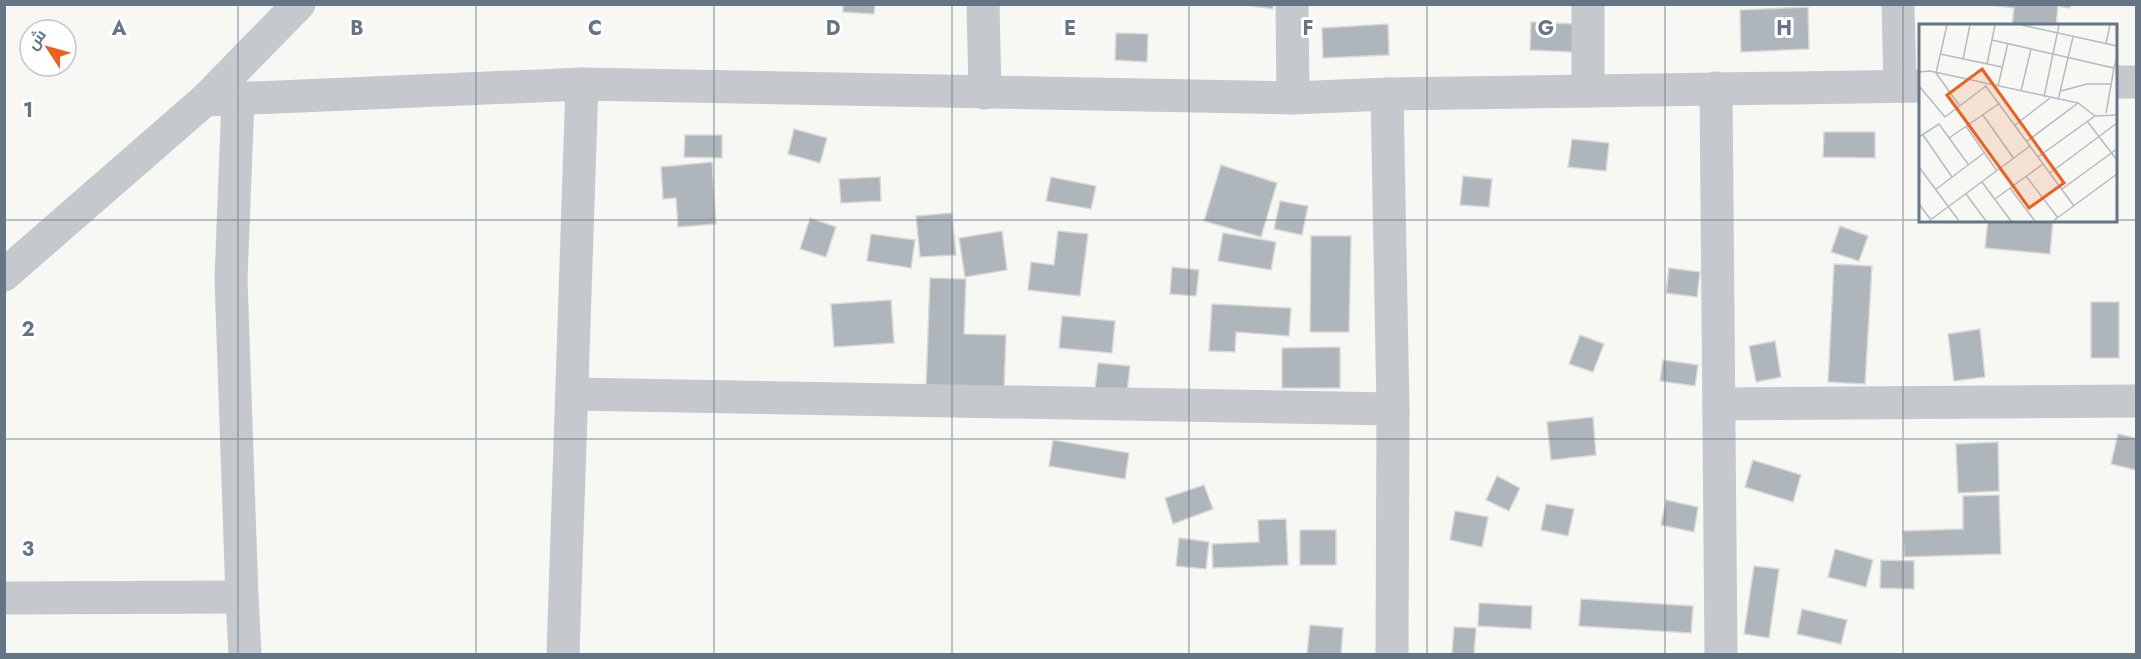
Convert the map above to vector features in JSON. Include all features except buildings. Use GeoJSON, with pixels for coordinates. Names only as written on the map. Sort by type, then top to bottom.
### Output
{"type":"FeatureCollection","features":[{"type":"Feature","properties":{"kind":"street"},"geometry":{"type":"LineString","coordinates":[[4,275],[205,100],[299,4]]}},
{"type":"Feature","properties":{"kind":"street"},"geometry":{"type":"LineString","coordinates":[[983,4],[985,93]]}},
{"type":"Feature","properties":{"kind":"street"},"geometry":{"type":"LineString","coordinates":[[1292,4],[1293,98]]}},
{"type":"Feature","properties":{"kind":"street"},"geometry":{"type":"LineString","coordinates":[[1588,4],[1588,91]]}},
{"type":"Feature","properties":{"kind":"street"},"geometry":{"type":"LineString","coordinates":[[205,100],[582,84],[1293,98],[1387,94],[1910,86],[1898,4]]}},
{"type":"Feature","properties":{"kind":"street"},"geometry":{"type":"LineString","coordinates":[[2117,82],[2136,82]]}},
{"type":"Feature","properties":{"kind":"street"},"geometry":{"type":"LineString","coordinates":[[563,654],[582,84]]}},
{"type":"Feature","properties":{"kind":"street"},"geometry":{"type":"LineString","coordinates":[[1716,88],[1721,654]]}},
{"type":"Feature","properties":{"kind":"street"},"geometry":{"type":"LineString","coordinates":[[1387,94],[1393,410],[1392,654]]}},
{"type":"Feature","properties":{"kind":"street"},"geometry":{"type":"LineString","coordinates":[[238,99],[231,279],[245,654]]}},
{"type":"Feature","properties":{"kind":"street"},"geometry":{"type":"LineString","coordinates":[[573,394],[1393,410]]}},
{"type":"Feature","properties":{"kind":"street"},"geometry":{"type":"LineString","coordinates":[[1719,404],[2136,401]]}},
{"type":"Feature","properties":{"kind":"street"},"geometry":{"type":"LineString","coordinates":[[4,598],[242,597]]}}]}
